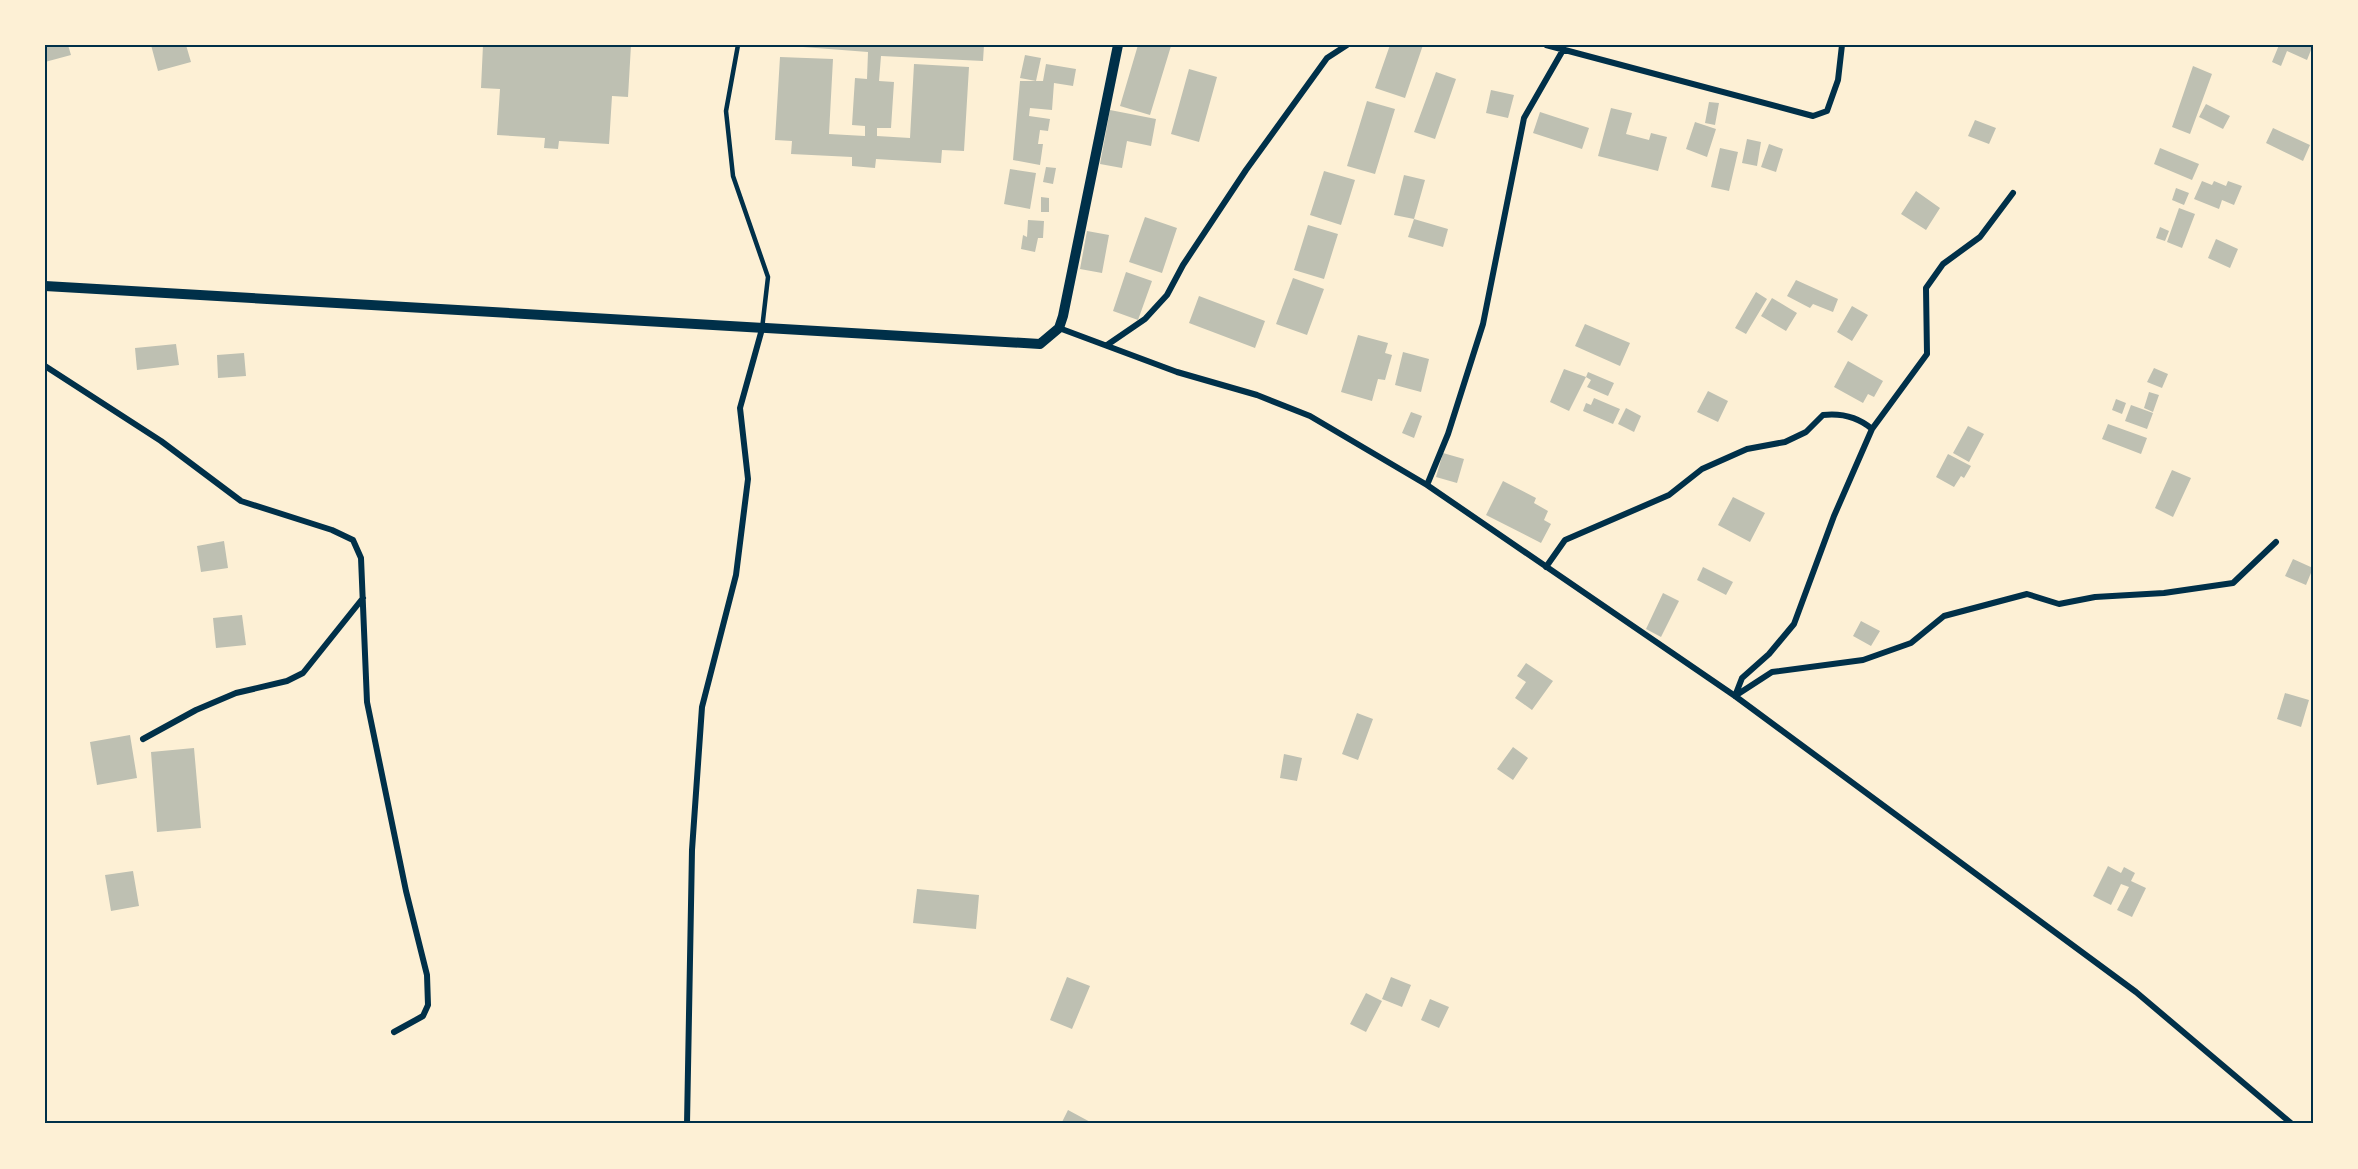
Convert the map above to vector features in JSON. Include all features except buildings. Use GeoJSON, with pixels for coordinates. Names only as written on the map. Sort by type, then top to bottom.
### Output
{"type":"FeatureCollection","features":[{"type":"Feature","properties":{"kind":"street"},"geometry":{"type":"LineString","coordinates":[[45,286],[1040,344],[1059,328],[1118,45]]}},
{"type":"Feature","properties":{"kind":"street"},"geometry":{"type":"LineString","coordinates":[[1107,345],[1145,319],[1167,295],[1183,265],[1272,133],[1326,58],[1347,45]]}},
{"type":"Feature","properties":{"kind":"street"},"geometry":{"type":"LineString","coordinates":[[1546,45],[1814,116],[1827,111],[1838,80],[1842,45]]}},
{"type":"Feature","properties":{"kind":"street"},"geometry":{"type":"LineString","coordinates":[[1427,486],[1448,434],[1483,324],[1524,118],[1563,50]]}},
{"type":"Feature","properties":{"kind":"street"},"geometry":{"type":"LineString","coordinates":[[1735,696],[1743,678],[1794,624],[1834,516],[1872,429],[1927,354],[1926,288],[1943,264],[1980,237],[2013,193]]}},
{"type":"Feature","properties":{"kind":"street"},"geometry":{"type":"LineString","coordinates":[[1059,328],[1177,372],[1257,395],[1310,416],[1427,486],[1735,696],[2136,992],[2292,1124]]}},
{"type":"Feature","properties":{"kind":"street"},"geometry":{"type":"LineString","coordinates":[[687,1124],[692,850],[702,707],[736,575],[748,479],[740,408],[762,329]]}},
{"type":"Feature","properties":{"kind":"street"},"geometry":{"type":"LineString","coordinates":[[45,366],[161,441],[241,501],[332,530],[353,540],[361,558],[367,702],[406,891],[427,975],[428,1005],[423,1016],[394,1032]]}},
{"type":"Feature","properties":{"kind":"street"},"geometry":{"type":"LineString","coordinates":[[1546,567],[1565,540],[1669,495],[1702,470],[1747,449],[1785,441],[1806,432],[1823,415],[1836,414],[1862,420],[1872,429]]}},
{"type":"Feature","properties":{"kind":"street"},"geometry":{"type":"LineString","coordinates":[[1735,696],[1772,672],[1863,660],[1911,643],[1944,616],[2027,594],[2059,604],[2095,597],[2164,593],[2233,583],[2276,542]]}},
{"type":"Feature","properties":{"kind":"street"},"geometry":{"type":"LineString","coordinates":[[143,740],[196,710],[236,693],[287,681],[303,674],[363,597]]}},
{"type":"Feature","properties":{"kind":"lane"},"geometry":{"type":"LineString","coordinates":[[738,45],[726,111],[733,176],[768,277],[762,329]]}}]}
